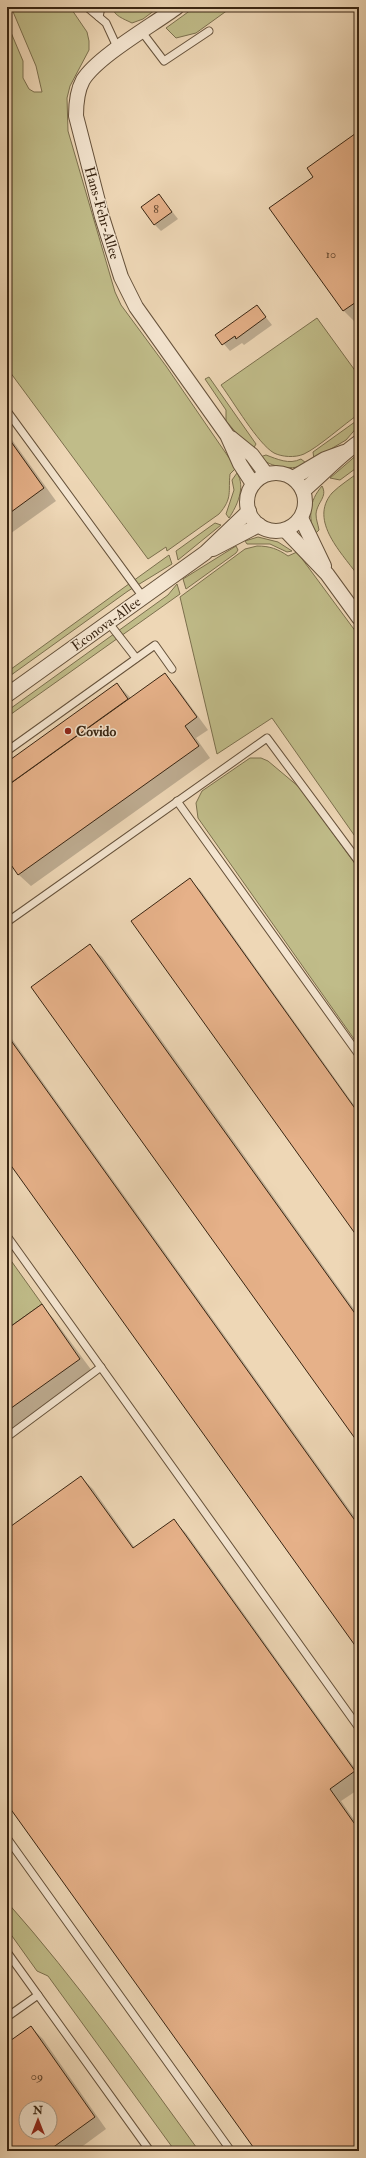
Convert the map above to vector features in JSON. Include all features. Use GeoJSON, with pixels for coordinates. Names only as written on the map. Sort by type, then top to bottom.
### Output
{"type":"FeatureCollection","features":[{"type":"Feature","properties":{"kind":"street","name":"Hans-Fehr-Allee"},"geometry":{"type":"LineString","coordinates":[[178,7],[93,67],[83,81],[76,100],[76,116],[102,217],[121,277],[136,307],[227,435],[240,464],[253,484]]}},
{"type":"Feature","properties":{"kind":"street","name":"Hans-Fehr-Allee"},"geometry":{"type":"LineString","coordinates":[[227,435],[252,455],[266,474]]}},
{"type":"Feature","properties":{"kind":"street"},"geometry":{"type":"LineString","coordinates":[[293,478],[325,459],[346,451],[359,442]]}},
{"type":"Feature","properties":{"kind":"street"},"geometry":{"type":"LineString","coordinates":[[303,491],[332,467],[346,451]]}},
{"type":"Feature","properties":{"kind":"street"},"geometry":{"type":"LineString","coordinates":[[266,474],[285,474],[293,478],[303,491],[306,501],[301,518],[295,525],[285,530],[267,530],[259,526],[252,519],[248,511],[248,494],[253,484],[266,474]]}},
{"type":"Feature","properties":{"kind":"street","name":"Econova-Allee"},"geometry":{"type":"LineString","coordinates":[[7,695],[205,553],[248,511]]}},
{"type":"Feature","properties":{"kind":"street"},"geometry":{"type":"LineString","coordinates":[[301,518],[327,574]]}},
{"type":"Feature","properties":{"kind":"street","name":"Econova-Allee"},"geometry":{"type":"LineString","coordinates":[[205,553],[238,538],[259,526]]}},
{"type":"Feature","properties":{"kind":"street"},"geometry":{"type":"LineString","coordinates":[[285,530],[327,574],[359,618]]}},
{"type":"Feature","properties":{"kind":"lane"},"geometry":{"type":"LineString","coordinates":[[87,7],[106,24],[118,49]]}},
{"type":"Feature","properties":{"kind":"lane"},"geometry":{"type":"LineString","coordinates":[[99,17],[101,7]]}},
{"type":"Feature","properties":{"kind":"lane"},"geometry":{"type":"LineString","coordinates":[[142,32],[164,61],[209,31]]}},
{"type":"Feature","properties":{"kind":"lane"},"geometry":{"type":"LineString","coordinates":[[7,411],[142,597]]}},
{"type":"Feature","properties":{"kind":"lane"},"geometry":{"type":"LineString","coordinates":[[108,622],[136,658]]}},
{"type":"Feature","properties":{"kind":"lane"},"geometry":{"type":"LineString","coordinates":[[7,751],[155,645],[172,669]]}},
{"type":"Feature","properties":{"kind":"lane"},"geometry":{"type":"LineString","coordinates":[[7,922],[267,738],[359,862]]}},
{"type":"Feature","properties":{"kind":"lane"},"geometry":{"type":"LineString","coordinates":[[177,801],[359,1055]]}},
{"type":"Feature","properties":{"kind":"lane"},"geometry":{"type":"LineString","coordinates":[[7,1236],[359,1728]]}},
{"type":"Feature","properties":{"kind":"lane"},"geometry":{"type":"LineString","coordinates":[[7,1437],[100,1367]]}},
{"type":"Feature","properties":{"kind":"lane"},"geometry":{"type":"LineString","coordinates":[[7,1838],[231,2151]]}},
{"type":"Feature","properties":{"kind":"lane"},"geometry":{"type":"LineString","coordinates":[[7,1952],[150,2151]]}},
{"type":"Feature","properties":{"kind":"lane"},"geometry":{"type":"LineString","coordinates":[[7,2017],[38,1995]]}},
{"type":"Feature","properties":{"kind":"shaded area"},"geometry":{"type":"Polygon","coordinates":[[[11,7],[70,7],[87,32],[89,50],[70,86],[67,98],[68,131],[115,292],[121,305],[166,366],[236,468],[230,474],[228,499],[219,514],[167,551],[166,547],[148,559],[7,368],[7,23],[23,61],[23,78],[29,89],[34,92],[42,92],[36,66],[11,7]]]}},
{"type":"Feature","properties":{"kind":"shaded area"},"geometry":{"type":"Polygon","coordinates":[[[112,7],[159,7],[143,19],[132,23],[117,15],[112,7]]]}},
{"type":"Feature","properties":{"kind":"shaded area"},"geometry":{"type":"Polygon","coordinates":[[[195,7],[232,7],[196,33],[176,38],[166,28],[195,7]]]}},
{"type":"Feature","properties":{"kind":"shaded area"},"geometry":{"type":"Polygon","coordinates":[[[317,318],[359,376],[359,414],[304,454],[289,456],[274,453],[261,441],[246,422],[221,385],[317,318]]]}},
{"type":"Feature","properties":{"kind":"shaded area"},"geometry":{"type":"Polygon","coordinates":[[[209,377],[256,444],[252,451],[226,421],[226,410],[205,379],[209,377]]]}},
{"type":"Feature","properties":{"kind":"shaded area"},"geometry":{"type":"Polygon","coordinates":[[[359,419],[359,425],[346,440],[314,459],[313,452],[359,419]]]}},
{"type":"Feature","properties":{"kind":"shaded area"},"geometry":{"type":"Polygon","coordinates":[[[359,453],[359,466],[340,480],[330,478],[359,453]]]}},
{"type":"Feature","properties":{"kind":"shaded area"},"geometry":{"type":"Polygon","coordinates":[[[266,455],[279,460],[297,461],[301,459],[306,463],[301,466],[289,468],[275,466],[260,457],[266,455]]]}},
{"type":"Feature","properties":{"kind":"shaded area"},"geometry":{"type":"Polygon","coordinates":[[[359,472],[359,577],[330,537],[324,515],[326,504],[332,493],[359,472]]]}},
{"type":"Feature","properties":{"kind":"shaded area"},"geometry":{"type":"Polygon","coordinates":[[[237,473],[240,478],[241,490],[235,508],[229,518],[226,514],[234,490],[232,480],[237,473]]]}},
{"type":"Feature","properties":{"kind":"shaded area"},"geometry":{"type":"Polygon","coordinates":[[[322,486],[324,493],[316,514],[319,530],[315,534],[311,521],[311,509],[314,497],[322,486]]]}},
{"type":"Feature","properties":{"kind":"shaded area"},"geometry":{"type":"Polygon","coordinates":[[[215,523],[221,525],[178,560],[176,551],[215,523]]]}},
{"type":"Feature","properties":{"kind":"shaded area"},"geometry":{"type":"Polygon","coordinates":[[[258,537],[278,542],[292,551],[287,552],[270,544],[247,544],[245,541],[258,537]]]}},
{"type":"Feature","properties":{"kind":"shaded area"},"geometry":{"type":"Polygon","coordinates":[[[236,546],[238,550],[236,553],[186,589],[183,579],[236,546]]]}},
{"type":"Feature","properties":{"kind":"shaded area"},"geometry":{"type":"Polygon","coordinates":[[[257,546],[274,548],[288,556],[297,552],[359,636],[359,842],[272,718],[217,754],[180,597],[245,549],[257,546]]]}},
{"type":"Feature","properties":{"kind":"shaded area"},"geometry":{"type":"Polygon","coordinates":[[[169,555],[172,564],[128,591],[7,678],[7,672],[169,555]]]}},
{"type":"Feature","properties":{"kind":"shaded area"},"geometry":{"type":"Polygon","coordinates":[[[177,584],[180,594],[7,717],[7,711],[168,595],[177,584]]]}},
{"type":"Feature","properties":{"kind":"shaded area"},"geometry":{"type":"Polygon","coordinates":[[[250,758],[261,758],[268,761],[299,787],[359,869],[359,1046],[198,818],[196,803],[202,791],[250,758]]]}},
{"type":"Feature","properties":{"kind":"shaded area"},"geometry":{"type":"Polygon","coordinates":[[[7,1255],[42,1304],[7,1329],[7,1255]]]}},
{"type":"Feature","properties":{"kind":"shaded area"},"geometry":{"type":"Polygon","coordinates":[[[7,1902],[82,1993],[199,2151],[175,2151],[48,1976],[37,1971],[7,1929],[7,1902]]]}},
{"type":"Feature","properties":{"kind":"building"},"geometry":{"type":"Polygon","coordinates":[[[359,131],[359,300],[343,311],[269,208],[313,177],[307,168],[359,131]]]}},
{"type":"Feature","properties":{"kind":"building"},"geometry":{"type":"Polygon","coordinates":[[[159,194],[172,212],[154,225],[141,207],[159,194]]]}},
{"type":"Feature","properties":{"kind":"building"},"geometry":{"type":"Polygon","coordinates":[[[257,305],[266,317],[236,339],[235,336],[222,345],[215,335],[257,305]]]}},
{"type":"Feature","properties":{"kind":"building"},"geometry":{"type":"Polygon","coordinates":[[[7,436],[44,488],[7,515],[7,436]]]}},
{"type":"Feature","properties":{"kind":"building"},"geometry":{"type":"Polygon","coordinates":[[[165,673],[197,717],[185,726],[199,746],[18,875],[7,859],[7,786],[165,673]]]}},
{"type":"Feature","properties":{"kind":"building","name":"Covido"},"geometry":{"type":"Polygon","coordinates":[[[117,683],[128,699],[8,785],[7,762],[117,683]]]}},
{"type":"Feature","properties":{"kind":"building"},"geometry":{"type":"Polygon","coordinates":[[[190,878],[359,1114],[359,1239],[131,921],[190,878]]]}},
{"type":"Feature","properties":{"kind":"building"},"geometry":{"type":"Polygon","coordinates":[[[90,944],[359,1319],[359,1444],[31,987],[90,944]]]}},
{"type":"Feature","properties":{"kind":"building"},"geometry":{"type":"Polygon","coordinates":[[[7,1035],[359,1526],[359,1651],[7,1160],[7,1035]]]}},
{"type":"Feature","properties":{"kind":"building"},"geometry":{"type":"Polygon","coordinates":[[[42,1304],[80,1359],[7,1411],[7,1329],[42,1304]]]}},
{"type":"Feature","properties":{"kind":"building"},"geometry":{"type":"Polygon","coordinates":[[[81,1476],[133,1548],[174,1519],[355,1771],[330,1789],[359,1830],[359,2151],[256,2151],[7,1804],[7,1529],[81,1476]]]}},
{"type":"Feature","properties":{"kind":"building"},"geometry":{"type":"Polygon","coordinates":[[[31,2026],[95,2117],[48,2151],[7,2151],[7,2043],[31,2026]]]}},
{"type":"Feature","properties":{"kind":"place","name":"Covido"},"geometry":{"type":"Point","coordinates":[68,731]}}]}
